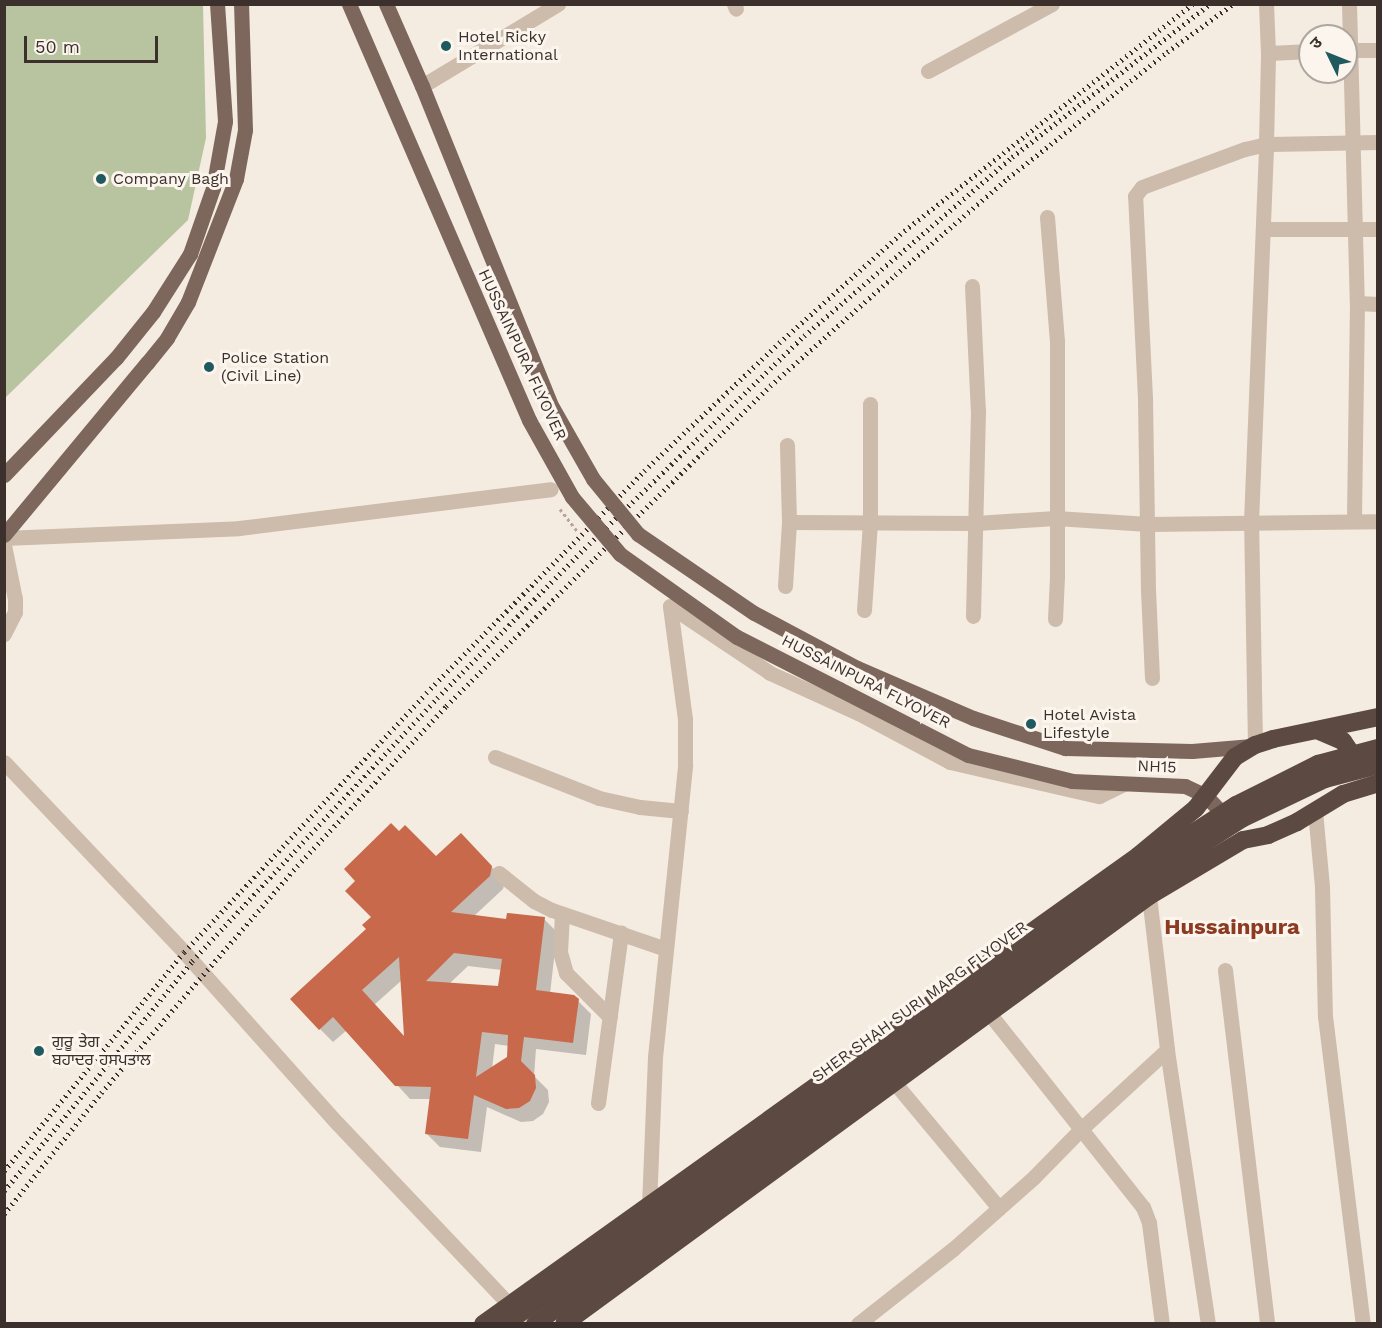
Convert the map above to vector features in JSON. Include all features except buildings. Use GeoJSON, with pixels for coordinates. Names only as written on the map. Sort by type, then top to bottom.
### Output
{"type":"FeatureCollection","features":[{"type":"Feature","properties":{"kind":"highway"},"geometry":{"type":"LineString","coordinates":[[483,1323],[508,1315],[649,1206],[1138,856],[1213,795],[1235,757],[1255,746],[1377,717]]}},
{"type":"Feature","properties":{"kind":"highway"},"geometry":{"type":"LineString","coordinates":[[1319,730],[1343,741],[1353,756],[1355,774],[1343,794]]}},
{"type":"Feature","properties":{"kind":"highway","name":"SHER SHAH SURI MARG FLYOVER"},"geometry":{"type":"LineString","coordinates":[[508,1315],[1145,864],[1236,805],[1318,764],[1377,748]]}},
{"type":"Feature","properties":{"kind":"highway","name":"SHER SHAH SURI MARG FLYOVER"},"geometry":{"type":"LineString","coordinates":[[535,1323],[1151,877],[1243,818],[1325,779],[1377,765]]}},
{"type":"Feature","properties":{"kind":"highway"},"geometry":{"type":"LineString","coordinates":[[564,1323],[1149,896],[1243,840],[1268,835],[1343,794],[1377,783]]}},
{"type":"Feature","properties":{"kind":"highway"},"geometry":{"type":"LineString","coordinates":[[1213,795],[1228,832],[1243,840]]}},
{"type":"Feature","properties":{"kind":"main road"},"geometry":{"type":"LineString","coordinates":[[4,475],[116,358],[153,312],[190,254],[213,188],[225,121],[217,4]]}},
{"type":"Feature","properties":{"kind":"main road"},"geometry":{"type":"LineString","coordinates":[[4,536],[160,346],[188,302],[236,179],[245,130],[241,4]]}},
{"type":"Feature","properties":{"kind":"main road","name":"HUSSAINPURA FLYOVER"},"geometry":{"type":"LineString","coordinates":[[349,4],[529,420],[572,497],[620,554],[737,638],[968,755],[1072,781],[1124,784]]}},
{"type":"Feature","properties":{"kind":"main road"},"geometry":{"type":"LineString","coordinates":[[386,4],[422,86]]}},
{"type":"Feature","properties":{"kind":"main road","name":"HUSSAINPURA FLYOVER"},"geometry":{"type":"LineString","coordinates":[[422,86],[552,407],[593,479],[638,534],[754,613],[856,668],[974,718],[1065,748],[1192,751],[1255,746]]}},
{"type":"Feature","properties":{"kind":"main road","name":"NH15"},"geometry":{"type":"LineString","coordinates":[[1124,784],[1185,786],[1213,795]]}},
{"type":"Feature","properties":{"kind":"street"},"geometry":{"type":"LineString","coordinates":[[422,86],[558,4]]}},
{"type":"Feature","properties":{"kind":"street"},"geometry":{"type":"LineString","coordinates":[[928,71],[1052,4]]}},
{"type":"Feature","properties":{"kind":"street"},"geometry":{"type":"LineString","coordinates":[[1255,746],[1251,522],[1266,144],[1268,53],[1266,4]]}},
{"type":"Feature","properties":{"kind":"street"},"geometry":{"type":"LineString","coordinates":[[1349,4],[1349,24]]}},
{"type":"Feature","properties":{"kind":"street"},"geometry":{"type":"LineString","coordinates":[[1358,50],[1377,50]]}},
{"type":"Feature","properties":{"kind":"street"},"geometry":{"type":"LineString","coordinates":[[1268,53],[1298,52]]}},
{"type":"Feature","properties":{"kind":"street"},"geometry":{"type":"LineString","coordinates":[[1350,84],[1357,303],[1354,520]]}},
{"type":"Feature","properties":{"kind":"street"},"geometry":{"type":"LineString","coordinates":[[1152,678],[1145,398],[1135,196],[1142,187],[1245,149],[1266,144],[1377,142]]}},
{"type":"Feature","properties":{"kind":"street"},"geometry":{"type":"LineString","coordinates":[[1047,217],[1058,341],[1056,518],[1058,577],[1055,619]]}},
{"type":"Feature","properties":{"kind":"street"},"geometry":{"type":"LineString","coordinates":[[1263,229],[1377,229]]}},
{"type":"Feature","properties":{"kind":"street"},"geometry":{"type":"LineString","coordinates":[[972,286],[978,411],[974,616]]}},
{"type":"Feature","properties":{"kind":"street"},"geometry":{"type":"LineString","coordinates":[[1357,303],[1377,304]]}},
{"type":"Feature","properties":{"kind":"street"},"geometry":{"type":"LineString","coordinates":[[864,610],[870,523],[870,404]]}},
{"type":"Feature","properties":{"kind":"street"},"geometry":{"type":"LineString","coordinates":[[785,586],[789,522],[787,445]]}},
{"type":"Feature","properties":{"kind":"street"},"geometry":{"type":"LineString","coordinates":[[4,536],[239,528],[551,489]]}},
{"type":"Feature","properties":{"kind":"street"},"geometry":{"type":"LineString","coordinates":[[789,522],[976,523],[1056,518],[1148,524],[1377,520]]}},
{"type":"Feature","properties":{"kind":"street"},"geometry":{"type":"LineString","coordinates":[[4,545],[15,599],[15,612],[4,634]]}},
{"type":"Feature","properties":{"kind":"street"},"geometry":{"type":"LineString","coordinates":[[649,1206],[655,1057],[686,765],[685,719],[670,606],[770,673],[858,713],[950,762],[1099,796],[1124,784]]}},
{"type":"Feature","properties":{"kind":"street"},"geometry":{"type":"LineString","coordinates":[[495,757],[599,798],[640,807],[681,811]]}},
{"type":"Feature","properties":{"kind":"street"},"geometry":{"type":"LineString","coordinates":[[4,762],[184,952],[508,1315],[528,1323]]}},
{"type":"Feature","properties":{"kind":"street"},"geometry":{"type":"LineString","coordinates":[[1315,811],[1322,887],[1325,1016],[1363,1323]]}},
{"type":"Feature","properties":{"kind":"street"},"geometry":{"type":"LineString","coordinates":[[499,873],[534,901],[562,914],[666,949]]}},
{"type":"Feature","properties":{"kind":"street"},"geometry":{"type":"LineString","coordinates":[[1149,896],[1167,1050],[1208,1323]]}},
{"type":"Feature","properties":{"kind":"street"},"geometry":{"type":"LineString","coordinates":[[562,914],[560,952],[566,974],[610,1017]]}},
{"type":"Feature","properties":{"kind":"street"},"geometry":{"type":"LineString","coordinates":[[598,1103],[621,933]]}},
{"type":"Feature","properties":{"kind":"street"},"geometry":{"type":"LineString","coordinates":[[1225,970],[1267,1323]]}},
{"type":"Feature","properties":{"kind":"street"},"geometry":{"type":"LineString","coordinates":[[989,1013],[1143,1207],[1149,1223],[1162,1323]]}},
{"type":"Feature","properties":{"kind":"street"},"geometry":{"type":"LineString","coordinates":[[858,1323],[953,1248],[999,1208],[1167,1050]]}},
{"type":"Feature","properties":{"kind":"street"},"geometry":{"type":"LineString","coordinates":[[894,1082],[999,1208]]}},
{"type":"Feature","properties":{"kind":"green space","name":"Company Bagh"},"geometry":{"type":"Polygon","coordinates":[[[5,4],[203,5],[206,138],[188,220],[5,398],[5,4]]]}},
{"type":"Feature","properties":{"kind":"railway"},"geometry":{"type":"LineString","coordinates":[[4,1171],[184,952],[426,693],[644,471],[779,343],[904,231],[1192,4]]}},
{"type":"Feature","properties":{"kind":"railway"},"geometry":{"type":"LineString","coordinates":[[4,1191],[192,961],[437,698],[589,544],[804,336],[1012,157],[1210,4]]}},
{"type":"Feature","properties":{"kind":"railway"},"geometry":{"type":"LineString","coordinates":[[4,1214],[101,1093],[297,866],[446,706],[599,554],[770,386],[895,275],[1008,178],[1167,52],[1233,4]]}},
{"type":"Feature","properties":{"kind":"place","name":"Hotel Ricky International"},"geometry":{"type":"Point","coordinates":[446,46]}},
{"type":"Feature","properties":{"kind":"place","name":"Company Bagh"},"geometry":{"type":"Point","coordinates":[101,179]}},
{"type":"Feature","properties":{"kind":"place","name":"Police Station (Civil Line)"},"geometry":{"type":"Point","coordinates":[209,367]}},
{"type":"Feature","properties":{"kind":"place","name":"Hotel Avista Lifestyle"},"geometry":{"type":"Point","coordinates":[1031,724]}},
{"type":"Feature","properties":{"kind":"place","name":"ਗੁਰੂ ਤੇਗ ਬਹਾਦਰ ਹਸਪਤਾਲ"},"geometry":{"type":"Point","coordinates":[39,1051]}},
{"type":"Feature","properties":{"kind":"district","name":"Hussainpura"},"geometry":{"type":"Point","coordinates":[1232,927]}}]}
